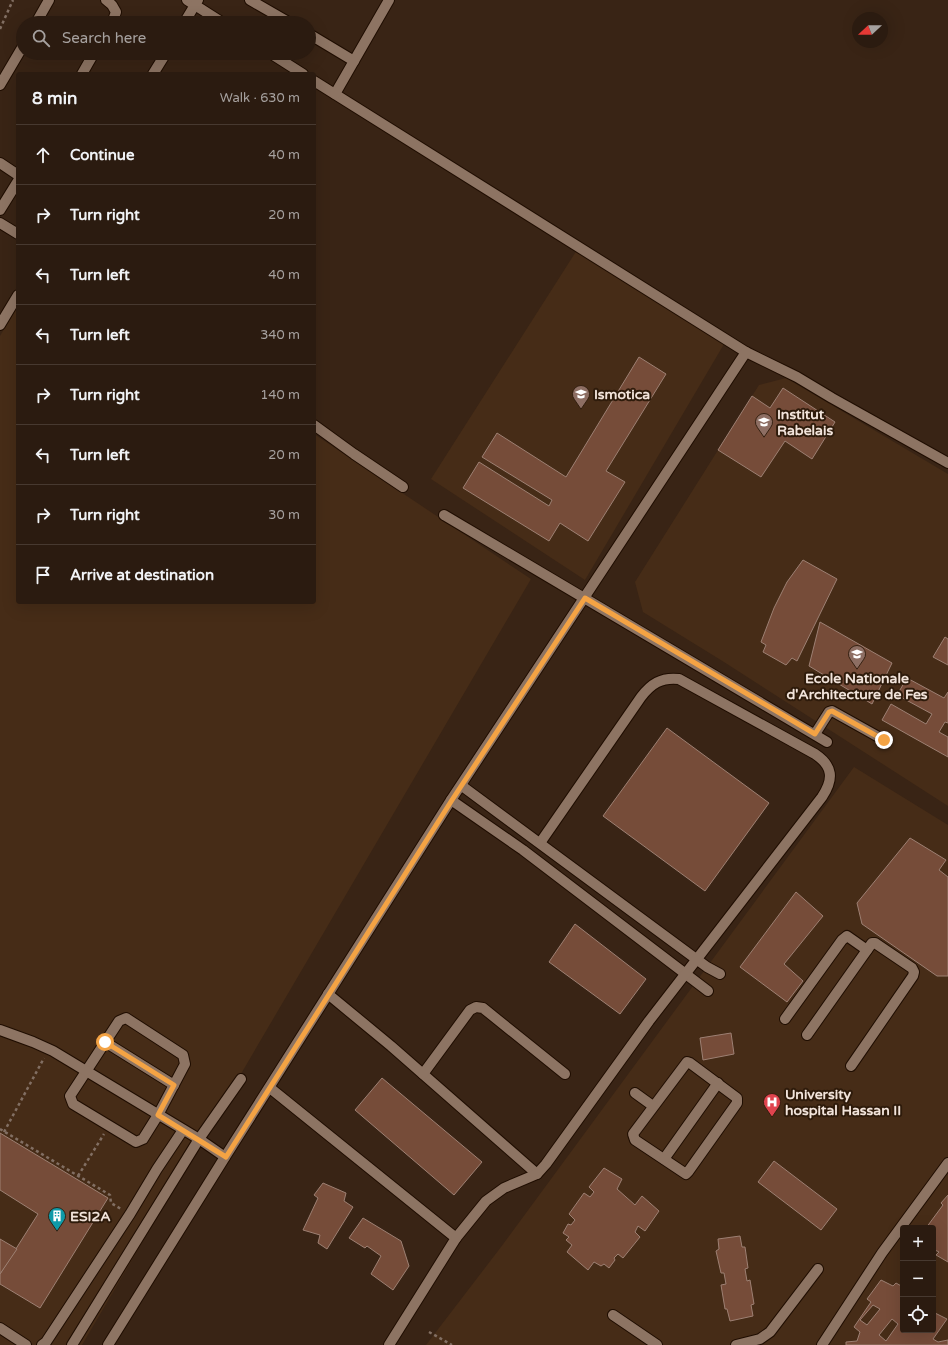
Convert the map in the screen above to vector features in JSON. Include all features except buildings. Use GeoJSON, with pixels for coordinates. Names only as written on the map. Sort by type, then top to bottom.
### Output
{"type":"FeatureCollection","features":[{"type":"Feature","properties":{"kind":"street"},"geometry":{"type":"LineString","coordinates":[[40,16],[49,0]]}},
{"type":"Feature","properties":{"kind":"street"},"geometry":{"type":"LineString","coordinates":[[106,0],[112,5],[116,12],[115,16]]}},
{"type":"Feature","properties":{"kind":"street"},"geometry":{"type":"LineString","coordinates":[[250,0],[278,16]]}},
{"type":"Feature","properties":{"kind":"street"},"geometry":{"type":"LineString","coordinates":[[335,94],[389,0]]}},
{"type":"Feature","properties":{"kind":"street"},"geometry":{"type":"LineString","coordinates":[[187,16],[194,2],[213,16]]}},
{"type":"Feature","properties":{"kind":"street"},"geometry":{"type":"LineString","coordinates":[[316,38],[354,60]]}},
{"type":"Feature","properties":{"kind":"street"},"geometry":{"type":"LineString","coordinates":[[0,85],[16,58]]}},
{"type":"Feature","properties":{"kind":"street"},"geometry":{"type":"LineString","coordinates":[[83,72],[90,60]]}},
{"type":"Feature","properties":{"kind":"street"},"geometry":{"type":"LineString","coordinates":[[154,72],[162,60]]}},
{"type":"Feature","properties":{"kind":"street"},"geometry":{"type":"LineString","coordinates":[[281,60],[300,72]]}},
{"type":"Feature","properties":{"kind":"street"},"geometry":{"type":"LineString","coordinates":[[316,82],[746,352],[797,377],[948,463]]}},
{"type":"Feature","properties":{"kind":"street"},"geometry":{"type":"LineString","coordinates":[[0,163],[16,174]]}},
{"type":"Feature","properties":{"kind":"street"},"geometry":{"type":"LineString","coordinates":[[0,210],[16,184]]}},
{"type":"Feature","properties":{"kind":"street"},"geometry":{"type":"LineString","coordinates":[[0,223],[16,233]]}},
{"type":"Feature","properties":{"kind":"street"},"geometry":{"type":"LineString","coordinates":[[0,325],[16,298]]}},
{"type":"Feature","properties":{"kind":"street"},"geometry":{"type":"LineString","coordinates":[[108,1345],[328,994],[452,800],[746,352]]}},
{"type":"Feature","properties":{"kind":"street"},"geometry":{"type":"LineString","coordinates":[[316,426],[404,487]]}},
{"type":"Feature","properties":{"kind":"street"},"geometry":{"type":"LineString","coordinates":[[444,515],[827,742]]}},
{"type":"Feature","properties":{"kind":"street"},"geometry":{"type":"LineString","coordinates":[[389,1345],[456,1238],[486,1201],[504,1188],[537,1174],[555,1153],[649,1021],[825,792],[830,775],[829,770],[824,760],[815,754],[679,679],[659,680],[648,688],[641,697],[540,843]]}},
{"type":"Feature","properties":{"kind":"street"},"geometry":{"type":"LineString","coordinates":[[815,734],[829,712],[832,711],[884,740]]}},
{"type":"Feature","properties":{"kind":"street"},"geometry":{"type":"LineString","coordinates":[[462,786],[707,967],[720,974]]}},
{"type":"Feature","properties":{"kind":"street"},"geometry":{"type":"LineString","coordinates":[[452,800],[514,844],[708,991]]}},
{"type":"Feature","properties":{"kind":"street"},"geometry":{"type":"LineString","coordinates":[[514,844],[522,830]]}},
{"type":"Feature","properties":{"kind":"street"},"geometry":{"type":"LineString","coordinates":[[784,1019],[842,940],[847,936],[850,937],[867,950]]}},
{"type":"Feature","properties":{"kind":"street"},"geometry":{"type":"LineString","coordinates":[[806,1034],[872,943],[875,943],[912,968],[914,972],[913,976],[851,1066]]}},
{"type":"Feature","properties":{"kind":"street"},"geometry":{"type":"LineString","coordinates":[[328,994],[423,1074],[537,1174]]}},
{"type":"Feature","properties":{"kind":"street"},"geometry":{"type":"LineString","coordinates":[[423,1074],[470,1010],[476,1007],[483,1008],[565,1074]]}},
{"type":"Feature","properties":{"kind":"street"},"geometry":{"type":"LineString","coordinates":[[126,1018],[183,1055],[185,1064],[158,1115],[143,1139],[136,1142],[73,1104],[70,1096],[105,1042],[119,1021],[126,1018]]}},
{"type":"Feature","properties":{"kind":"street"},"geometry":{"type":"LineString","coordinates":[[0,1030],[49,1049],[199,1139],[226,1157]]}},
{"type":"Feature","properties":{"kind":"street"},"geometry":{"type":"LineString","coordinates":[[105,1042],[174,1085]]}},
{"type":"Feature","properties":{"kind":"street"},"geometry":{"type":"LineString","coordinates":[[687,1062],[718,1083],[737,1098],[737,1103],[686,1174],[682,1173],[635,1140],[633,1137],[633,1134],[653,1106],[687,1062]]}},
{"type":"Feature","properties":{"kind":"street"},"geometry":{"type":"LineString","coordinates":[[72,1345],[199,1139],[241,1079]]}},
{"type":"Feature","properties":{"kind":"street"},"geometry":{"type":"LineString","coordinates":[[664,1159],[718,1083]]}},
{"type":"Feature","properties":{"kind":"street"},"geometry":{"type":"LineString","coordinates":[[270,1088],[456,1238]]}},
{"type":"Feature","properties":{"kind":"street"},"geometry":{"type":"LineString","coordinates":[[635,1093],[653,1106]]}},
{"type":"Feature","properties":{"kind":"street"},"geometry":{"type":"LineString","coordinates":[[42,1345],[46,1342],[130,1214],[183,1130]]}},
{"type":"Feature","properties":{"kind":"street"},"geometry":{"type":"LineString","coordinates":[[822,1345],[882,1253],[948,1163]]}},
{"type":"Feature","properties":{"kind":"street"},"geometry":{"type":"LineString","coordinates":[[736,1345],[760,1339],[770,1332],[818,1269]]}},
{"type":"Feature","properties":{"kind":"street"},"geometry":{"type":"LineString","coordinates":[[613,1315],[657,1345]]}},
{"type":"Feature","properties":{"kind":"street"},"geometry":{"type":"LineString","coordinates":[[0,1328],[26,1345]]}},
{"type":"Feature","properties":{"kind":"path"},"geometry":{"type":"LineString","coordinates":[[0,29],[13,0]]}},
{"type":"Feature","properties":{"kind":"path"},"geometry":{"type":"LineString","coordinates":[[4,1132],[49,1049]]}},
{"type":"Feature","properties":{"kind":"path"},"geometry":{"type":"LineString","coordinates":[[78,1176],[109,1125]]}},
{"type":"Feature","properties":{"kind":"path"},"geometry":{"type":"LineString","coordinates":[[0,1129],[110,1195],[111,1203],[130,1214]]}},
{"type":"Feature","properties":{"kind":"path"},"geometry":{"type":"LineString","coordinates":[[429,1332],[452,1345]]}},
{"type":"Feature","properties":{"kind":"shaded area","name":"Ismotica"},"geometry":{"type":"Polygon","coordinates":[[[577,250],[727,339],[585,580],[431,479],[577,250]]]}},
{"type":"Feature","properties":{"kind":"shaded area"},"geometry":{"type":"Polygon","coordinates":[[[16,308],[16,604],[316,604],[316,435],[531,579],[82,1345],[0,1345],[0,336],[16,308]]]}},
{"type":"Feature","properties":{"kind":"shaded area"},"geometry":{"type":"Polygon","coordinates":[[[786,378],[948,474],[948,806],[724,662],[643,612],[635,582],[759,385],[786,378]]]}},
{"type":"Feature","properties":{"kind":"shaded area","name":"University hospital Hassan II"},"geometry":{"type":"Polygon","coordinates":[[[854,767],[948,825],[948,1345],[426,1345],[501,1247],[854,767]]]}},
{"type":"Feature","properties":{"kind":"place","name":"Ismotica"},"geometry":{"type":"Point","coordinates":[581,409]}},
{"type":"Feature","properties":{"kind":"place","name":"Institut Rabelais"},"geometry":{"type":"Point","coordinates":[764,437]}},
{"type":"Feature","properties":{"kind":"place","name":"Ecole Nationale d'Architecture de Fes"},"geometry":{"type":"Point","coordinates":[857,669]}},
{"type":"Feature","properties":{"kind":"place","name":"University hospital Hassan II"},"geometry":{"type":"Point","coordinates":[772,1117]}},
{"type":"Feature","properties":{"kind":"place","name":"ESI2A"},"geometry":{"type":"Point","coordinates":[57,1231]}},
{"type":"Feature","properties":{"kind":"route"},"geometry":{"type":"LineString","coordinates":[[105,1042],[174,1085],[158,1115],[226,1157],[452,800],[585,598],[815,734],[829,712],[832,711],[884,740]]}}]}
